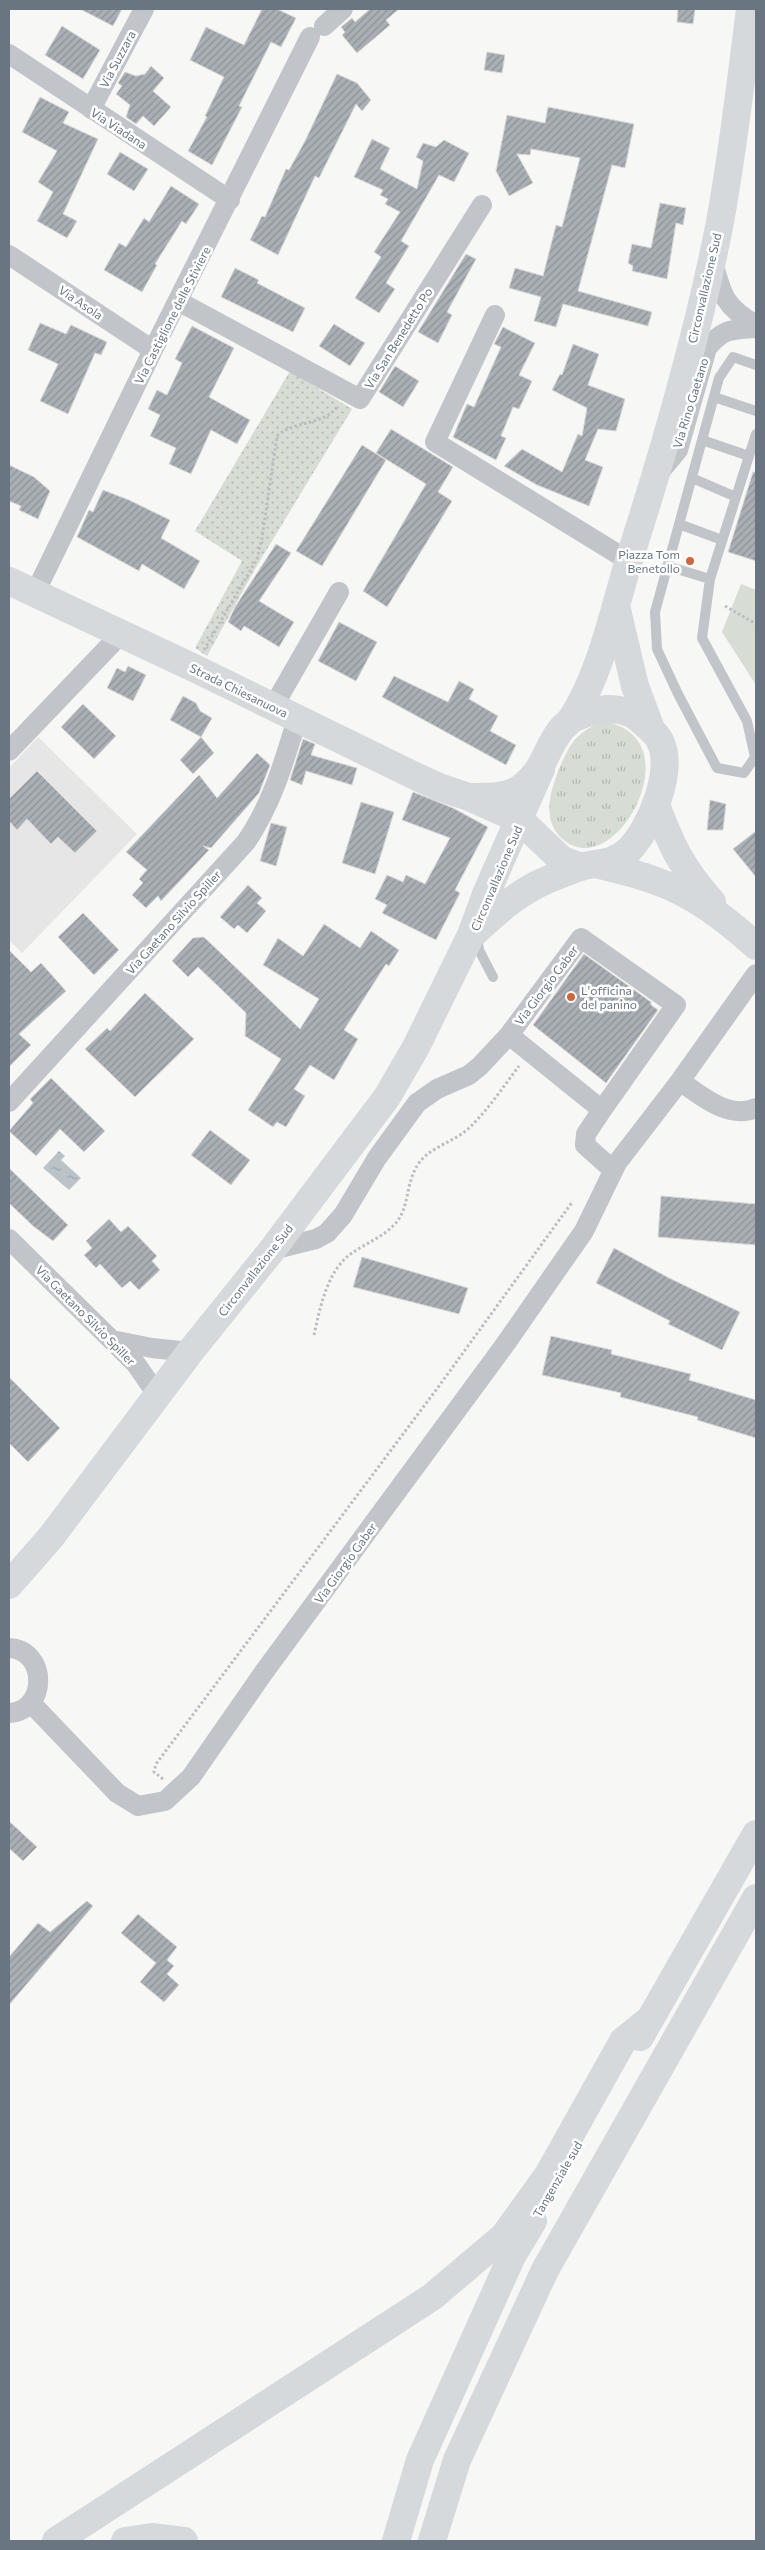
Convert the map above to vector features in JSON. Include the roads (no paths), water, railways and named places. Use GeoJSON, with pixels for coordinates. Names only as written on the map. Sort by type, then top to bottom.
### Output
{"type":"FeatureCollection","features":[{"type":"Feature","properties":{"kind":"main road","name":"Circonvallazione Sud"},"geometry":{"type":"LineString","coordinates":[[470,796],[484,797],[520,789],[541,769],[560,731],[572,719],[589,683],[617,608],[629,561],[655,478],[712,258],[732,151],[750,9]]}},
{"type":"Feature","properties":{"kind":"main road","name":"Strada Chiesanuova"},"geometry":{"type":"LineString","coordinates":[[9,581],[194,668],[430,783],[470,796]]}},
{"type":"Feature","properties":{"kind":"main road","name":"Circonvallazione Sud"},"geometry":{"type":"LineString","coordinates":[[474,933],[511,899],[546,880],[615,860],[629,849],[643,831],[656,805],[664,776],[664,756],[660,741],[652,730],[634,686],[617,608]]}},
{"type":"Feature","properties":{"kind":"main road","name":"Circonvallazione Sud"},"geometry":{"type":"LineString","coordinates":[[572,719],[592,710],[610,708],[632,714],[652,730]]}},
{"type":"Feature","properties":{"kind":"main road"},"geometry":{"type":"LineString","coordinates":[[520,820],[541,769]]}},
{"type":"Feature","properties":{"kind":"main road","name":"Circonvallazione Sud"},"geometry":{"type":"LineString","coordinates":[[470,796],[520,820],[562,860],[657,881],[692,897],[733,926]]}},
{"type":"Feature","properties":{"kind":"main road"},"geometry":{"type":"LineString","coordinates":[[656,805],[673,849],[684,868],[733,926],[756,946]]}},
{"type":"Feature","properties":{"kind":"main road","name":"Circonvallazione Sud"},"geometry":{"type":"LineString","coordinates":[[9,1585],[51,1537],[190,1352],[272,1250],[386,1097],[416,1047],[474,933],[486,894],[520,820]]}},
{"type":"Feature","properties":{"kind":"main road","name":"Tangenziale sud"},"geometry":{"type":"LineString","coordinates":[[396,2541],[420,2460],[512,2256],[756,1834]]}},
{"type":"Feature","properties":{"kind":"main road"},"geometry":{"type":"LineString","coordinates":[[432,2541],[457,2460],[545,2270],[756,1898]]}},
{"type":"Feature","properties":{"kind":"main road"},"geometry":{"type":"LineString","coordinates":[[56,2541],[432,2297],[504,2236],[548,2175],[623,2041],[649,2020]]}},
{"type":"Feature","properties":{"kind":"main road"},"geometry":{"type":"LineString","coordinates":[[125,2541],[152,2537],[184,2541]]}},
{"type":"Feature","properties":{"kind":"street","name":"Via Suzzara"},"geometry":{"type":"LineString","coordinates":[[91,109],[144,9]]}},
{"type":"Feature","properties":{"kind":"street","name":"Via Castiglione delle Stiviere"},"geometry":{"type":"LineString","coordinates":[[35,593],[153,350],[318,32],[343,9]]}},
{"type":"Feature","properties":{"kind":"street","name":"Via Viadana"},"geometry":{"type":"LineString","coordinates":[[9,54],[230,200]]}},
{"type":"Feature","properties":{"kind":"street","name":"Via San Benedetto Po"},"geometry":{"type":"LineString","coordinates":[[178,301],[360,399],[482,205]]}},
{"type":"Feature","properties":{"kind":"street","name":"Via Asola"},"geometry":{"type":"LineString","coordinates":[[9,254],[153,350]]}},
{"type":"Feature","properties":{"kind":"street","name":"Via Rino Gaetano"},"geometry":{"type":"LineString","coordinates":[[712,258],[721,294],[737,314],[756,327]]}},
{"type":"Feature","properties":{"kind":"street","name":"Via Rino Gaetano"},"geometry":{"type":"LineString","coordinates":[[698,316],[723,311],[737,314]]}},
{"type":"Feature","properties":{"kind":"street"},"geometry":{"type":"LineString","coordinates":[[495,315],[435,442],[629,561]]}},
{"type":"Feature","properties":{"kind":"street","name":"Via Rino Gaetano"},"geometry":{"type":"LineString","coordinates":[[655,478],[678,450],[707,348],[718,335],[731,330],[756,327]]}},
{"type":"Feature","properties":{"kind":"street","name":"Via Gaetano Silvio Spiller"},"geometry":{"type":"LineString","coordinates":[[9,1102],[246,842],[263,816],[278,784],[285,713],[339,592]]}},
{"type":"Feature","properties":{"kind":"street"},"geometry":{"type":"LineString","coordinates":[[9,751],[121,634]]}},
{"type":"Feature","properties":{"kind":"street","name":"Via Giorgio Gaber"},"geometry":{"type":"LineString","coordinates":[[602,1110],[530,1052],[502,1041],[581,938],[676,1005],[586,1134],[585,1146],[613,1170]]}},
{"type":"Feature","properties":{"kind":"street","name":"Via Giorgio Gaber"},"geometry":{"type":"LineString","coordinates":[[31,1703],[117,1793],[138,1806],[165,1802],[191,1777],[276,1656],[504,1346],[584,1231],[613,1170],[680,1081],[756,974]]}},
{"type":"Feature","properties":{"kind":"street"},"geometry":{"type":"LineString","coordinates":[[272,1250],[316,1239],[327,1233],[343,1216],[377,1158],[417,1103],[437,1089],[469,1075],[502,1041]]}},
{"type":"Feature","properties":{"kind":"street"},"geometry":{"type":"LineString","coordinates":[[680,1081],[708,1101],[728,1110],[750,1111],[756,1108]]}},
{"type":"Feature","properties":{"kind":"street","name":"Via Gaetano Silvio Spiller"},"geometry":{"type":"LineString","coordinates":[[9,1239],[136,1364],[158,1396]]}},
{"type":"Feature","properties":{"kind":"street"},"geometry":{"type":"LineString","coordinates":[[112,1340],[152,1348],[190,1352]]}},
{"type":"Feature","properties":{"kind":"street"},"geometry":{"type":"LineString","coordinates":[[9,1648],[24,1652],[33,1660],[38,1670],[40,1682],[37,1693],[31,1703],[23,1709],[9,1713]]}},
{"type":"Feature","properties":{"kind":"lane"},"geometry":{"type":"LineString","coordinates":[[756,365],[733,357],[719,378],[655,612],[657,648],[678,694],[717,768],[744,773],[756,757],[747,720],[702,638],[710,579],[756,434]]}},
{"type":"Feature","properties":{"kind":"lane"},"geometry":{"type":"LineString","coordinates":[[714,398],[756,411]]}},
{"type":"Feature","properties":{"kind":"lane"},"geometry":{"type":"LineString","coordinates":[[702,440],[749,456]]}},
{"type":"Feature","properties":{"kind":"lane"},"geometry":{"type":"LineString","coordinates":[[692,478],[736,497]]}},
{"type":"Feature","properties":{"kind":"lane"},"geometry":{"type":"LineString","coordinates":[[679,524],[722,540]]}},
{"type":"Feature","properties":{"kind":"lane"},"geometry":{"type":"LineString","coordinates":[[667,566],[710,579]]}},
{"type":"Feature","properties":{"kind":"lane"},"geometry":{"type":"LineString","coordinates":[[474,933],[479,950],[493,976]]}},
{"type":"Feature","properties":{"kind":"water"},"geometry":{"type":"Polygon","coordinates":[[[59,1151],[65,1156],[61,1160],[81,1178],[69,1190],[43,1168],[59,1151]]]}},
{"type":"Feature","properties":{"kind":"place","name":"Piazza Tom Benetollo"},"geometry":{"type":"Point","coordinates":[690,561]}},
{"type":"Feature","properties":{"kind":"place","name":"L'officina del panino"},"geometry":{"type":"Point","coordinates":[571,997]}}]}
